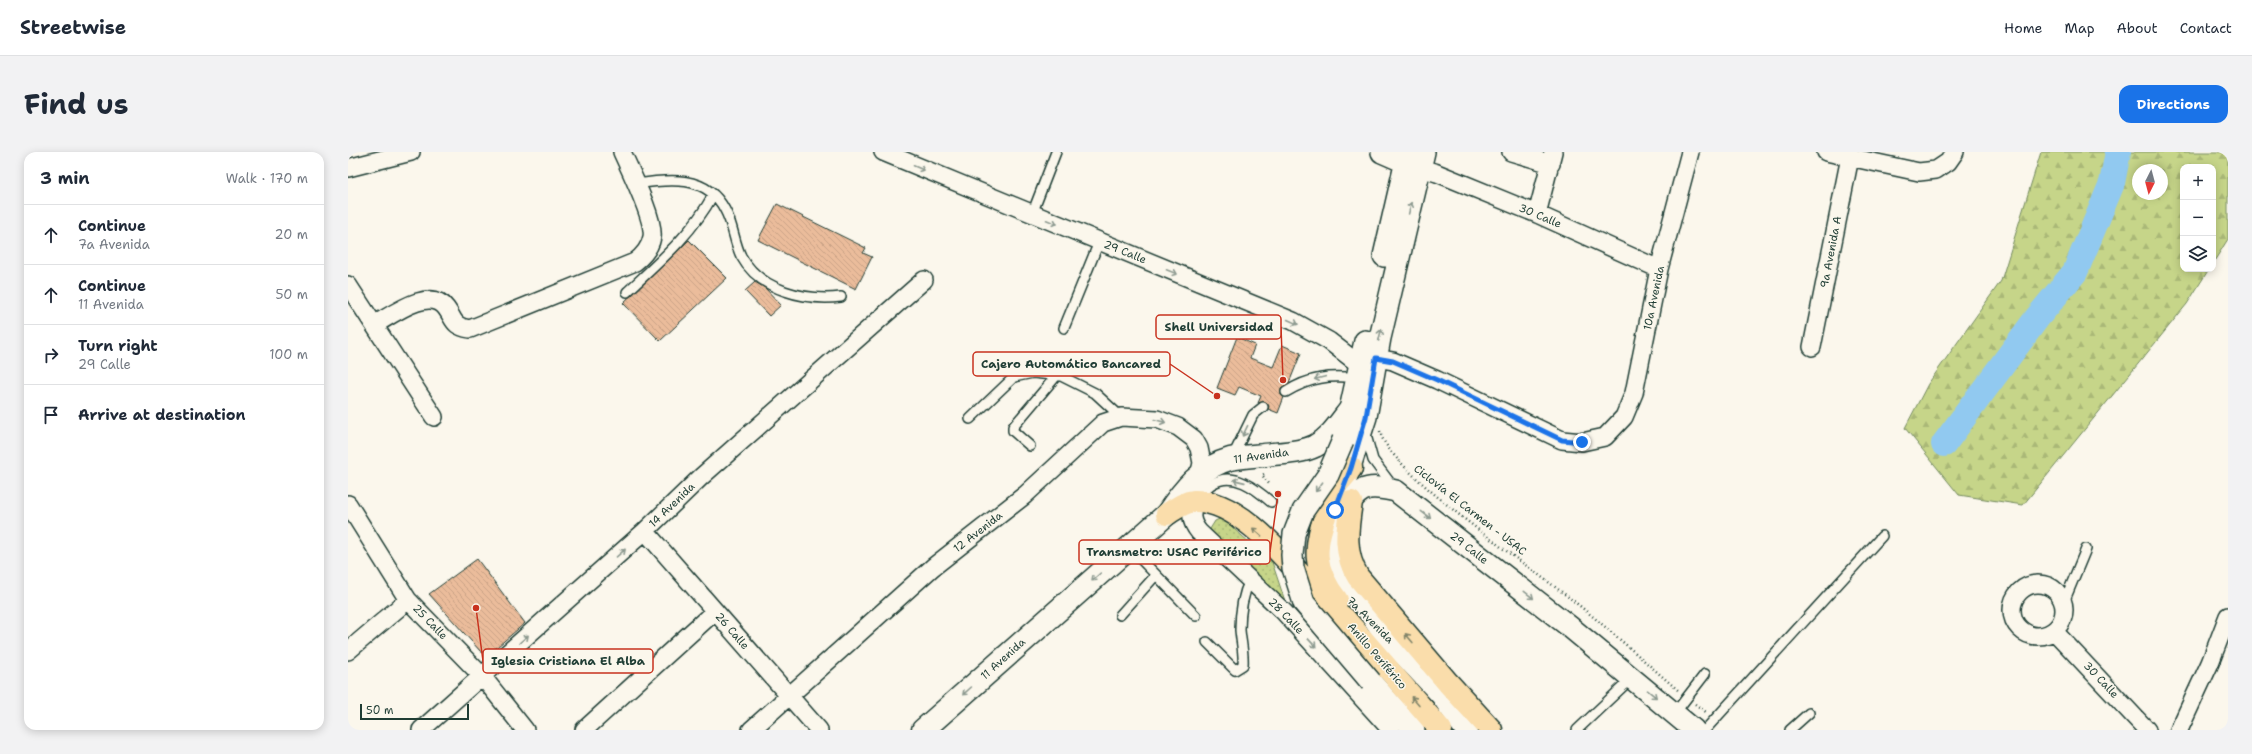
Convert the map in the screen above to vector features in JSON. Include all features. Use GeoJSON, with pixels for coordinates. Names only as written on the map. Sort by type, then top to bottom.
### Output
{"type":"FeatureCollection","features":[{"type":"Feature","properties":{"kind":"main road","name":"11 Avenida"},"geometry":{"type":"LineString","coordinates":[[923,730],[1129,548],[1166,514],[1184,489],[1213,466],[1232,459],[1286,453],[1313,447],[1365,418]]}},
{"type":"Feature","properties":{"kind":"main road"},"geometry":{"type":"LineString","coordinates":[[1344,618],[1342,606],[1322,578],[1317,551],[1321,527],[1332,496],[1337,484],[1351,468]]}},
{"type":"Feature","properties":{"kind":"main road"},"geometry":{"type":"LineString","coordinates":[[1166,514],[1180,505],[1194,501]]}},
{"type":"Feature","properties":{"kind":"main road","name":"Anillo Periférico"},"geometry":{"type":"LineString","coordinates":[[1194,501],[1217,505],[1242,519],[1274,548],[1331,610],[1344,618],[1441,730]]}},
{"type":"Feature","properties":{"kind":"main road"},"geometry":{"type":"LineString","coordinates":[[1351,502],[1346,544],[1353,569],[1377,602],[1491,730]]}},
{"type":"Feature","properties":{"kind":"main road","name":"7a Avenida"},"geometry":{"type":"LineString","coordinates":[[1382,630],[1442,695],[1466,730]]}},
{"type":"Feature","properties":{"kind":"street"},"geometry":{"type":"LineString","coordinates":[[348,168],[407,152]]}},
{"type":"Feature","properties":{"kind":"street"},"geometry":{"type":"LineString","coordinates":[[374,325],[428,298],[438,300],[446,308],[453,322],[461,327],[470,329],[636,262],[648,251],[652,236],[652,223],[622,152]]}},
{"type":"Feature","properties":{"kind":"street","name":"29 Calle"},"geometry":{"type":"LineString","coordinates":[[883,152],[1293,322],[1329,341],[1364,367],[1393,361],[1437,380],[1562,440],[1582,442],[1605,437]]}},
{"type":"Feature","properties":{"kind":"street","name":"30 Calle"},"geometry":{"type":"LineString","coordinates":[[1382,152],[1414,159],[1659,269]]}},
{"type":"Feature","properties":{"kind":"street"},"geometry":{"type":"LineString","coordinates":[[1511,152],[1552,158],[1537,214]]}},
{"type":"Feature","properties":{"kind":"street","name":"10a Avenida"},"geometry":{"type":"LineString","coordinates":[[1605,437],[1624,417],[1634,393],[1659,269],[1690,152]]}},
{"type":"Feature","properties":{"kind":"street"},"geometry":{"type":"LineString","coordinates":[[1826,152],[1919,172],[1928,172],[1943,166],[1954,154]]}},
{"type":"Feature","properties":{"kind":"street","name":"9a Avenida A"},"geometry":{"type":"LineString","coordinates":[[1812,347],[1850,157]]}},
{"type":"Feature","properties":{"kind":"street","name":"11 Avenida"},"geometry":{"type":"LineString","coordinates":[[1351,468],[1365,418],[1364,367],[1414,159]]}},
{"type":"Feature","properties":{"kind":"street","name":"14 Avenida"},"geometry":{"type":"LineString","coordinates":[[421,730],[645,532],[701,477],[924,280]]}},
{"type":"Feature","properties":{"kind":"street"},"geometry":{"type":"LineString","coordinates":[[348,285],[434,417]]}},
{"type":"Feature","properties":{"kind":"street","name":"11 Avenida"},"geometry":{"type":"LineString","coordinates":[[1364,367],[1365,418]]}},
{"type":"Feature","properties":{"kind":"street","name":"12 Avenida"},"geometry":{"type":"LineString","coordinates":[[751,730],[933,567],[1025,496],[1103,423],[1121,417],[1157,419],[1178,427],[1194,439],[1199,448],[1202,463],[1199,476]]}},
{"type":"Feature","properties":{"kind":"street","name":"Anillo Periférico"},"geometry":{"type":"LineString","coordinates":[[1365,418],[1343,440],[1328,475],[1302,512],[1294,534],[1292,555],[1293,568],[1304,603],[1414,730]]}},
{"type":"Feature","properties":{"kind":"street","name":"7a Avenida"},"geometry":{"type":"LineString","coordinates":[[1351,468],[1331,526],[1328,560],[1334,580],[1341,591],[1365,618],[1382,630]]}},
{"type":"Feature","properties":{"kind":"street","name":"29 Calle"},"geometry":{"type":"LineString","coordinates":[[1382,630],[1344,577],[1336,561],[1338,533],[1342,517],[1351,502],[1363,490],[1372,487],[1396,491],[1632,678],[1681,706],[1694,730]]}},
{"type":"Feature","properties":{"kind":"street","name":"28 Calle"},"geometry":{"type":"LineString","coordinates":[[1194,501],[1190,516],[1193,525],[1284,612],[1391,730]]}},
{"type":"Feature","properties":{"kind":"street","name":"25 Calle"},"geometry":{"type":"LineString","coordinates":[[348,504],[408,600],[482,676],[525,730]]}},
{"type":"Feature","properties":{"kind":"street","name":"26 Calle"},"geometry":{"type":"LineString","coordinates":[[645,532],[819,730]]}},
{"type":"Feature","properties":{"kind":"street"},"geometry":{"type":"LineString","coordinates":[[2037,584],[2052,589],[2064,602],[2063,618],[2054,631],[2039,636],[2024,632],[2014,620],[2013,604],[2021,590],[2037,584]]}},
{"type":"Feature","properties":{"kind":"street"},"geometry":{"type":"LineString","coordinates":[[348,651],[408,600]]}},
{"type":"Feature","properties":{"kind":"street"},"geometry":{"type":"LineString","coordinates":[[584,730],[715,611]]}},
{"type":"Feature","properties":{"kind":"street"},"geometry":{"type":"LineString","coordinates":[[2179,730],[2210,663],[2228,616]]}},
{"type":"Feature","properties":{"kind":"street","name":"30 Calle"},"geometry":{"type":"LineString","coordinates":[[2054,631],[2147,730]]}},
{"type":"Feature","properties":{"kind":"lane"},"geometry":{"type":"LineString","coordinates":[[1032,214],[1056,152]]}},
{"type":"Feature","properties":{"kind":"lane"},"geometry":{"type":"LineString","coordinates":[[636,184],[667,179],[679,180],[700,186],[713,195],[725,210],[742,256],[757,274],[777,288],[802,297],[828,299],[841,297]]}},
{"type":"Feature","properties":{"kind":"lane"},"geometry":{"type":"LineString","coordinates":[[627,292],[684,237],[704,212],[713,195]]}},
{"type":"Feature","properties":{"kind":"lane"},"geometry":{"type":"LineString","coordinates":[[1064,328],[1099,242]]}},
{"type":"Feature","properties":{"kind":"lane"},"geometry":{"type":"LineString","coordinates":[[1286,392],[1299,384],[1364,367]]}},
{"type":"Feature","properties":{"kind":"lane"},"geometry":{"type":"LineString","coordinates":[[970,419],[1014,377],[1033,373],[1057,375],[1095,393],[1121,417]]}},
{"type":"Feature","properties":{"kind":"lane"},"geometry":{"type":"LineString","coordinates":[[1030,446],[1013,431],[1013,427],[1057,375]]}},
{"type":"Feature","properties":{"kind":"lane"},"geometry":{"type":"LineString","coordinates":[[1232,459],[1253,415],[1262,407]]}},
{"type":"Feature","properties":{"kind":"lane"},"geometry":{"type":"LineString","coordinates":[[1365,418],[1368,448],[1373,460],[1396,491]]}},
{"type":"Feature","properties":{"kind":"lane"},"geometry":{"type":"LineString","coordinates":[[1194,501],[1213,483],[1224,479],[1248,484],[1271,502]]}},
{"type":"Feature","properties":{"kind":"lane"},"geometry":{"type":"LineString","coordinates":[[1705,730],[1882,536]]}},
{"type":"Feature","properties":{"kind":"lane"},"geometry":{"type":"LineString","coordinates":[[1129,548],[1196,616]]}},
{"type":"Feature","properties":{"kind":"lane"},"geometry":{"type":"LineString","coordinates":[[2064,602],[2086,549]]}},
{"type":"Feature","properties":{"kind":"lane"},"geometry":{"type":"LineString","coordinates":[[1120,615],[1156,575]]}},
{"type":"Feature","properties":{"kind":"lane"},"geometry":{"type":"LineString","coordinates":[[1208,642],[1235,670],[1243,665],[1244,652],[1240,630],[1244,591],[1250,580]]}},
{"type":"Feature","properties":{"kind":"lane"},"geometry":{"type":"LineString","coordinates":[[1681,706],[1705,674]]}},
{"type":"Feature","properties":{"kind":"lane"},"geometry":{"type":"LineString","coordinates":[[1577,730],[1632,678]]}},
{"type":"Feature","properties":{"kind":"lane"},"geometry":{"type":"LineString","coordinates":[[1790,730],[1809,713]]}},
{"type":"Feature","properties":{"kind":"path","name":"Ciclovía El Carmen - USAC"},"geometry":{"type":"LineString","coordinates":[[1365,418],[1407,471],[1572,600],[1681,706],[1715,720]]}},
{"type":"Feature","properties":{"kind":"path"},"geometry":{"type":"LineString","coordinates":[[1270,474],[1262,475],[1273,488]]}},
{"type":"Feature","properties":{"kind":"green space"},"geometry":{"type":"Polygon","coordinates":[[[2041,152],[2228,152],[2228,239],[2216,258],[2216,164],[2180,164],[2180,272],[2207,272],[2187,304],[2023,505],[1959,495],[1905,428],[1928,384],[2001,281],[2041,152]]]}},
{"type":"Feature","properties":{"kind":"green space"},"geometry":{"type":"Polygon","coordinates":[[[1224,517],[1234,529],[1272,562],[1285,601],[1297,618],[1226,549],[1210,529],[1215,521],[1224,517]]]}},
{"type":"Feature","properties":{"kind":"building"},"geometry":{"type":"Polygon","coordinates":[[[777,204],[866,248],[863,253],[872,257],[856,289],[758,240],[777,204]]]}},
{"type":"Feature","properties":{"kind":"building"},"geometry":{"type":"Polygon","coordinates":[[[689,240],[727,278],[660,341],[623,303],[689,240]]]}},
{"type":"Feature","properties":{"kind":"building"},"geometry":{"type":"Polygon","coordinates":[[[755,282],[765,288],[781,305],[769,316],[745,291],[755,282]]]}},
{"type":"Feature","properties":{"kind":"building"},"geometry":{"type":"Polygon","coordinates":[[[1237,337],[1255,345],[1250,358],[1273,367],[1282,345],[1301,353],[1289,383],[1281,389],[1281,395],[1284,397],[1278,413],[1268,409],[1269,406],[1266,402],[1258,403],[1261,396],[1239,387],[1235,395],[1217,388],[1237,337]]]}},
{"type":"Feature","properties":{"kind":"building"},"geometry":{"type":"Polygon","coordinates":[[[477,559],[525,623],[490,653],[481,652],[429,594],[477,559]]]}},
{"type":"Feature","properties":{"kind":"waterway"},"geometry":{"type":"LineString","coordinates":[[1944,444],[2037,318],[2075,272],[2112,183],[2118,152]]}},
{"type":"Feature","properties":{"kind":"place","name":"Shell Universidad"},"geometry":{"type":"Point","coordinates":[1283,380]}},
{"type":"Feature","properties":{"kind":"place","name":"Cajero Automático Bancared"},"geometry":{"type":"Point","coordinates":[1217,396]}},
{"type":"Feature","properties":{"kind":"place","name":"Transmetro: USAC Periférico"},"geometry":{"type":"Point","coordinates":[1278,494]}},
{"type":"Feature","properties":{"kind":"place","name":"Iglesia Cristiana El Alba"},"geometry":{"type":"Point","coordinates":[476,608]}},
{"type":"Feature","properties":{"kind":"route"},"geometry":{"type":"LineString","coordinates":[[1335,510],[1351,468],[1366,417],[1376,358],[1393,361],[1437,380],[1562,440],[1582,442]]}}]}
